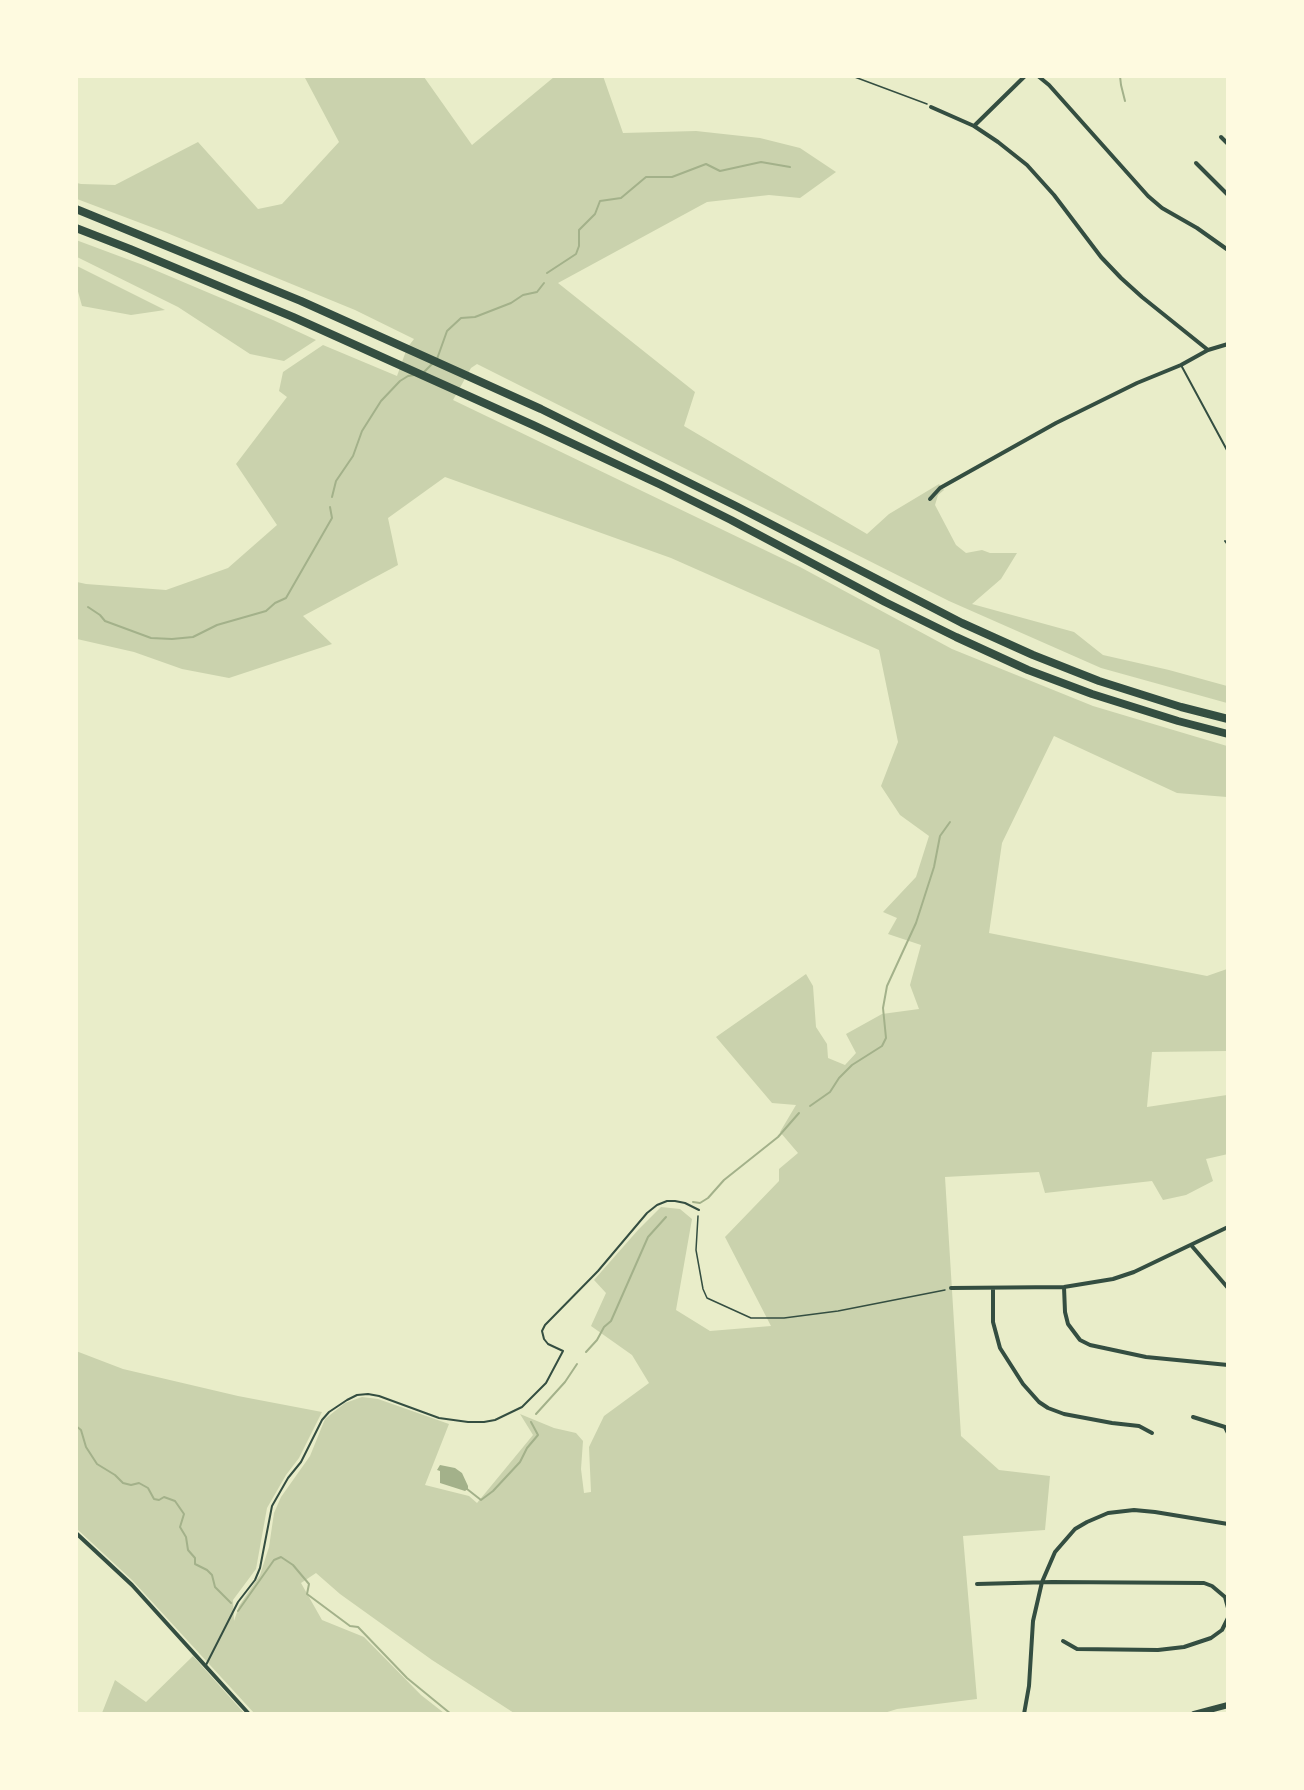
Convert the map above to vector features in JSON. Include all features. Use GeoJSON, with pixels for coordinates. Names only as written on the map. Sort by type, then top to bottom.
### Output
{"type":"FeatureCollection","features":[{"type":"Feature","properties":{"kind":"highway"},"geometry":{"type":"LineString","coordinates":[[76,209],[301,301],[541,409],[717,496],[972,628],[1099,681],[1227,719]]}},
{"type":"Feature","properties":{"kind":"highway"},"geometry":{"type":"LineString","coordinates":[[76,228],[293,317],[533,425],[681,495],[956,638],[1017,665],[1092,694],[1178,722],[1227,734]]}},
{"type":"Feature","properties":{"kind":"main road"},"geometry":{"type":"LineString","coordinates":[[1194,1713],[1227,1705]]}},
{"type":"Feature","properties":{"kind":"street"},"geometry":{"type":"LineString","coordinates":[[974,126],[1025,76]]}},
{"type":"Feature","properties":{"kind":"street"},"geometry":{"type":"LineString","coordinates":[[1038,76],[1049,85],[1148,196],[1162,208],[1197,228],[1227,250]]}},
{"type":"Feature","properties":{"kind":"street"},"geometry":{"type":"LineString","coordinates":[[931,107],[974,126],[1028,165],[1101,257],[1121,278],[1208,350]]}},
{"type":"Feature","properties":{"kind":"street"},"geometry":{"type":"LineString","coordinates":[[1221,137],[1227,144]]}},
{"type":"Feature","properties":{"kind":"street"},"geometry":{"type":"LineString","coordinates":[[1196,163],[1227,195]]}},
{"type":"Feature","properties":{"kind":"street"},"geometry":{"type":"LineString","coordinates":[[930,500],[936,491],[945,485],[1056,423],[1137,383],[1181,365],[1208,350],[1227,344]]}},
{"type":"Feature","properties":{"kind":"street"},"geometry":{"type":"LineString","coordinates":[[951,1288],[1064,1287],[1113,1279],[1134,1272],[1227,1227]]}},
{"type":"Feature","properties":{"kind":"street"},"geometry":{"type":"LineString","coordinates":[[1191,1245],[1227,1288]]}},
{"type":"Feature","properties":{"kind":"street"},"geometry":{"type":"LineString","coordinates":[[1064,1287],[1068,1324],[1080,1340],[1090,1345],[1146,1357],[1227,1365]]}},
{"type":"Feature","properties":{"kind":"street"},"geometry":{"type":"LineString","coordinates":[[993,1288],[993,1322],[1000,1348],[1023,1384],[1039,1402],[1064,1414],[1139,1426],[1152,1433]]}},
{"type":"Feature","properties":{"kind":"street"},"geometry":{"type":"LineString","coordinates":[[1193,1417],[1225,1427],[1227,1433]]}},
{"type":"Feature","properties":{"kind":"street"},"geometry":{"type":"LineString","coordinates":[[1024,1713],[1029,1686],[1033,1621],[1042,1582],[1055,1552],[1075,1529],[1108,1513],[1144,1510],[1227,1524]]}},
{"type":"Feature","properties":{"kind":"street"},"geometry":{"type":"LineString","coordinates":[[76,1533],[132,1585],[249,1713]]}},
{"type":"Feature","properties":{"kind":"street"},"geometry":{"type":"LineString","coordinates":[[977,1584],[1204,1583],[1219,1590],[1225,1597],[1227,1608]]}},
{"type":"Feature","properties":{"kind":"street"},"geometry":{"type":"LineString","coordinates":[[1063,1641],[1077,1649],[1158,1650],[1184,1647],[1211,1638],[1225,1625],[1227,1618]]}},
{"type":"Feature","properties":{"kind":"lane"},"geometry":{"type":"LineString","coordinates":[[1181,365],[1227,452]]}},
{"type":"Feature","properties":{"kind":"lane"},"geometry":{"type":"LineString","coordinates":[[206,1665],[238,1602],[260,1568],[272,1506],[288,1478],[301,1462],[322,1420],[329,1412],[357,1395],[368,1394],[440,1418],[468,1422],[495,1420],[522,1407],[546,1383],[563,1351],[548,1344],[544,1339],[542,1331],[545,1325],[598,1271],[647,1213],[657,1205],[675,1201],[699,1210]]}},
{"type":"Feature","properties":{"kind":"path"},"geometry":{"type":"LineString","coordinates":[[852,76],[931,107]]}},
{"type":"Feature","properties":{"kind":"path"},"geometry":{"type":"LineString","coordinates":[[699,1210],[696,1250],[703,1289],[708,1298],[751,1318],[784,1318],[838,1311],[951,1288]]}},
{"type":"Feature","properties":{"kind":"shaded area"},"geometry":{"type":"Polygon","coordinates":[[[304,76],[424,77],[472,145],[554,77],[603,76],[623,133],[696,131],[760,138],[800,148],[836,172],[800,198],[769,195],[707,202],[558,283],[695,392],[684,426],[867,534],[889,514],[939,484],[944,490],[938,495],[935,505],[956,545],[966,553],[982,550],[990,553],[1017,553],[1001,579],[972,604],[1074,632],[1103,655],[1227,686],[1227,703],[1101,668],[949,601],[477,364],[471,368],[453,400],[800,567],[952,649],[1093,706],[1227,746],[1227,797],[1177,793],[1054,736],[1002,843],[989,933],[1207,976],[1227,969],[1227,1051],[1152,1052],[1147,1107],[1227,1095],[1228,1154],[1206,1159],[1213,1181],[1186,1195],[1163,1200],[1152,1181],[1045,1193],[1039,1172],[945,1177],[961,1436],[999,1470],[1050,1476],[1045,1530],[963,1536],[977,1699],[897,1709],[881,1714],[514,1713],[432,1660],[340,1594],[316,1573],[301,1583],[322,1620],[364,1637],[421,1695],[444,1713],[254,1713],[132,1580],[77,1529],[76,1351],[123,1369],[238,1396],[322,1412],[299,1458],[267,1508],[256,1569],[233,1600],[234,1621],[239,1606],[260,1575],[269,1547],[274,1513],[281,1497],[310,1456],[325,1419],[345,1403],[362,1397],[378,1399],[449,1424],[425,1485],[469,1496],[477,1503],[533,1435],[520,1414],[554,1428],[576,1433],[583,1441],[581,1469],[584,1493],[591,1492],[589,1447],[604,1416],[649,1383],[632,1355],[591,1326],[606,1293],[594,1280],[661,1207],[680,1209],[692,1219],[676,1310],[710,1331],[771,1326],[725,1237],[779,1181],[779,1169],[798,1153],[780,1132],[796,1105],[772,1103],[716,1037],[806,974],[813,986],[816,1027],[827,1044],[828,1058],[845,1065],[856,1053],[846,1034],[882,1014],[919,1009],[910,985],[921,945],[888,934],[897,918],[883,912],[916,877],[929,836],[900,815],[881,786],[898,742],[879,650],[671,558],[445,477],[388,518],[398,565],[303,616],[332,644],[229,678],[182,669],[134,652],[77,639],[77,582],[166,590],[228,568],[277,525],[236,464],[287,397],[279,391],[283,372],[323,345],[397,376],[407,348],[414,339],[355,310],[77,199],[77,183],[115,185],[198,142],[258,209],[282,204],[339,142],[304,76]]]}},
{"type":"Feature","properties":{"kind":"shaded area"},"geometry":{"type":"Polygon","coordinates":[[[76,240],[143,265],[316,340],[284,361],[250,354],[178,307],[77,257],[76,240]]]}},
{"type":"Feature","properties":{"kind":"shaded area"},"geometry":{"type":"Polygon","coordinates":[[[76,266],[165,310],[131,315],[82,306],[77,288],[76,266]]]}},
{"type":"Feature","properties":{"kind":"shaded area"},"geometry":{"type":"Polygon","coordinates":[[[440,1465],[455,1468],[462,1473],[468,1489],[465,1491],[440,1483],[440,1471],[437,1470],[440,1465]]]}},
{"type":"Feature","properties":{"kind":"shaded area"},"geometry":{"type":"Polygon","coordinates":[[[193,1656],[244,1713],[102,1713],[115,1680],[146,1702],[193,1656]]]}},
{"type":"Feature","properties":{"kind":"waterway"},"geometry":{"type":"LineString","coordinates":[[1120,76],[1125,101]]}},
{"type":"Feature","properties":{"kind":"waterway"},"geometry":{"type":"LineString","coordinates":[[547,273],[576,254],[579,246],[579,230],[595,214],[600,201],[621,198],[646,177],[672,177],[706,164],[720,171],[761,162],[790,167]]}},
{"type":"Feature","properties":{"kind":"waterway"},"geometry":{"type":"LineString","coordinates":[[437,359],[447,331],[461,318],[475,317],[511,303],[523,295],[537,292],[544,283]]}},
{"type":"Feature","properties":{"kind":"waterway"},"geometry":{"type":"LineString","coordinates":[[423,373],[433,363]]}},
{"type":"Feature","properties":{"kind":"waterway"},"geometry":{"type":"LineString","coordinates":[[332,497],[336,481],[353,456],[362,431],[381,401],[400,381],[414,375]]}},
{"type":"Feature","properties":{"kind":"waterway"},"geometry":{"type":"LineString","coordinates":[[88,607],[105,621],[151,638],[172,639],[193,637],[217,625],[266,611],[275,603],[286,598],[332,518],[330,507]]}},
{"type":"Feature","properties":{"kind":"waterway"},"geometry":{"type":"LineString","coordinates":[[810,1106],[830,1092],[839,1078],[852,1065],[882,1046],[886,1038],[883,1008],[887,986],[916,923],[934,867],[940,836],[950,822]]}},
{"type":"Feature","properties":{"kind":"waterway"},"geometry":{"type":"LineString","coordinates":[[693,1202],[700,1203],[708,1198],[724,1180],[778,1137],[799,1113]]}},
{"type":"Feature","properties":{"kind":"waterway"},"geometry":{"type":"LineString","coordinates":[[586,1352],[611,1321],[648,1237],[666,1217]]}},
{"type":"Feature","properties":{"kind":"waterway"},"geometry":{"type":"LineString","coordinates":[[536,1414],[565,1382],[577,1364]]}},
{"type":"Feature","properties":{"kind":"waterway"},"geometry":{"type":"LineString","coordinates":[[467,1489],[481,1500],[493,1491],[520,1462],[527,1448],[538,1435],[531,1422]]}},
{"type":"Feature","properties":{"kind":"waterway"},"geometry":{"type":"LineString","coordinates":[[76,1426],[81,1430],[86,1447],[97,1464],[123,1483],[131,1485],[139,1483],[148,1488],[154,1499],[159,1500],[164,1497],[175,1501],[184,1514],[180,1527],[186,1537],[188,1550],[195,1558],[195,1564],[212,1575],[215,1587],[231,1603]]}},
{"type":"Feature","properties":{"kind":"waterway"},"geometry":{"type":"LineString","coordinates":[[238,1611],[274,1560],[281,1557],[293,1565],[309,1584],[307,1594],[350,1626],[358,1627],[407,1678],[451,1714]]}}]}
